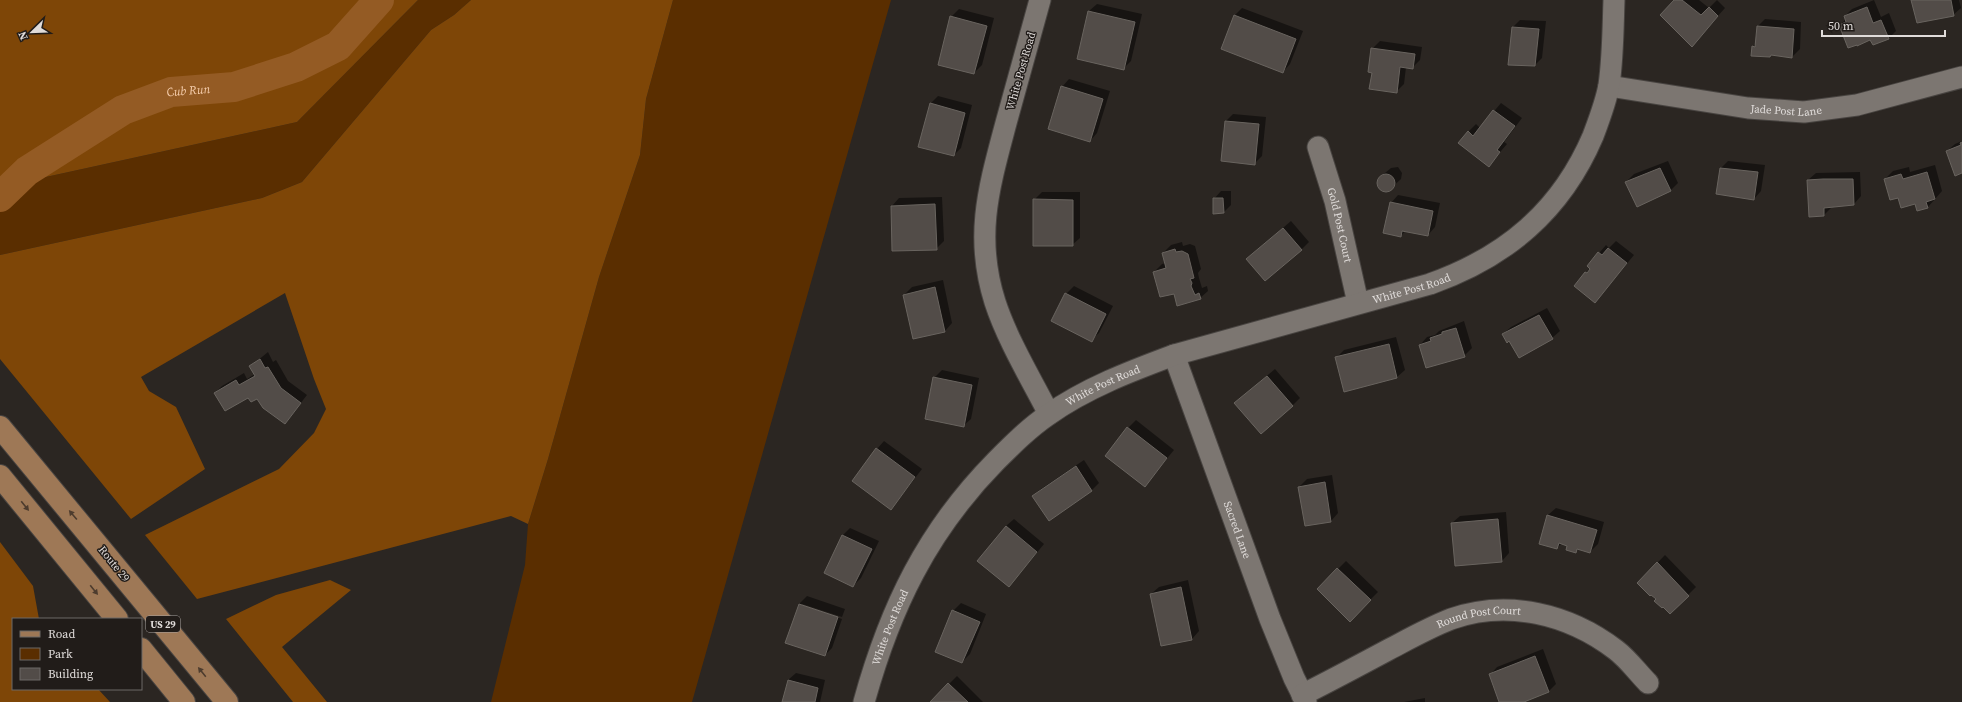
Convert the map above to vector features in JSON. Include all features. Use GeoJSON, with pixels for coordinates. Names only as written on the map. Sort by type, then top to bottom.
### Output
{"type":"FeatureCollection","features":[{"type":"Feature","properties":{"kind":"main road","name":"Route 29"},"geometry":{"type":"LineString","coordinates":[[0,427],[227,702]]}},
{"type":"Feature","properties":{"kind":"main road"},"geometry":{"type":"LineString","coordinates":[[0,476],[116,618]]}},
{"type":"Feature","properties":{"kind":"main road"},"geometry":{"type":"LineString","coordinates":[[142,649],[184,702]]}},
{"type":"Feature","properties":{"kind":"street","name":"White Post Road"},"geometry":{"type":"LineString","coordinates":[[1040,0],[988,191],[984,235],[988,272],[995,302],[1002,321],[1049,414]]}},
{"type":"Feature","properties":{"kind":"street","name":"White Post Road"},"geometry":{"type":"LineString","coordinates":[[864,702],[882,645],[900,598],[925,551],[947,516],[975,483],[1018,439],[1049,414],[1105,383],[1174,355],[1430,284],[1458,274],[1495,254],[1527,230],[1554,202],[1576,171],[1600,118],[1609,86],[1614,0]]}},
{"type":"Feature","properties":{"kind":"street","name":"Jade Post Lane"},"geometry":{"type":"LineString","coordinates":[[1609,86],[1748,108],[1804,112],[1857,105],[1962,77]]}},
{"type":"Feature","properties":{"kind":"street","name":"Gold Post Court"},"geometry":{"type":"LineString","coordinates":[[1318,147],[1335,202],[1358,303]]}},
{"type":"Feature","properties":{"kind":"street","name":"Sacred Lane"},"geometry":{"type":"LineString","coordinates":[[1174,355],[1270,618],[1304,699]]}},
{"type":"Feature","properties":{"kind":"street","name":"Round Post Court"},"geometry":{"type":"LineString","coordinates":[[1304,699],[1423,631],[1444,622],[1483,612],[1500,610],[1542,614],[1581,628],[1617,651],[1648,683]]}},
{"type":"Feature","properties":{"kind":"green space"},"geometry":{"type":"Polygon","coordinates":[[[418,0],[471,0],[454,15],[431,30],[302,182],[262,198],[0,255],[0,187],[297,122],[418,0]]]}},
{"type":"Feature","properties":{"kind":"green space"},"geometry":{"type":"Polygon","coordinates":[[[673,0],[891,0],[692,702],[491,702],[525,565],[528,524],[548,459],[599,277],[640,155],[646,99],[673,0]]]}},
{"type":"Feature","properties":{"kind":"shaded area"},"geometry":{"type":"Polygon","coordinates":[[[0,0],[418,0],[297,122],[0,187],[0,0]]]}},
{"type":"Feature","properties":{"kind":"shaded area"},"geometry":{"type":"Polygon","coordinates":[[[471,0],[673,0],[646,99],[640,155],[599,277],[548,459],[528,524],[511,516],[197,599],[145,535],[279,469],[314,433],[326,409],[314,379],[285,293],[141,377],[149,391],[176,407],[205,469],[131,519],[0,359],[0,255],[262,198],[302,182],[431,30],[454,15],[471,0]]]}},
{"type":"Feature","properties":{"kind":"shaded area"},"geometry":{"type":"Polygon","coordinates":[[[0,542],[33,586],[39,618],[12,618],[12,690],[99,690],[110,702],[0,702],[0,542]]]}},
{"type":"Feature","properties":{"kind":"shaded area"},"geometry":{"type":"Polygon","coordinates":[[[330,580],[351,590],[282,647],[327,702],[293,702],[226,619],[276,595],[330,580]]]}},
{"type":"Feature","properties":{"kind":"building"},"geometry":{"type":"Polygon","coordinates":[[[1674,0],[1682,0],[1701,15],[1709,7],[1718,16],[1692,47],[1660,15],[1674,0]]]}},
{"type":"Feature","properties":{"kind":"building"},"geometry":{"type":"Polygon","coordinates":[[[1911,0],[1951,0],[1954,16],[1917,23],[1911,0]]]}},
{"type":"Feature","properties":{"kind":"building"},"geometry":{"type":"Polygon","coordinates":[[[1867,7],[1873,23],[1881,20],[1889,39],[1873,45],[1870,40],[1848,48],[1839,25],[1846,22],[1844,16],[1867,7]]]}},
{"type":"Feature","properties":{"kind":"building"},"geometry":{"type":"Polygon","coordinates":[[[1088,11],[1135,22],[1124,70],[1077,59],[1088,11]]]}},
{"type":"Feature","properties":{"kind":"building"},"geometry":{"type":"Polygon","coordinates":[[[1234,15],[1296,39],[1283,73],[1221,49],[1234,15]]]}},
{"type":"Feature","properties":{"kind":"building"},"geometry":{"type":"Polygon","coordinates":[[[950,16],[987,26],[974,74],[938,65],[950,16]]]}},
{"type":"Feature","properties":{"kind":"building"},"geometry":{"type":"Polygon","coordinates":[[[1757,26],[1794,29],[1792,58],[1771,55],[1770,57],[1751,56],[1752,46],[1755,47],[1757,26]]]}},
{"type":"Feature","properties":{"kind":"building"},"geometry":{"type":"Polygon","coordinates":[[[1512,27],[1539,29],[1535,66],[1508,65],[1512,27]]]}},
{"type":"Feature","properties":{"kind":"building"},"geometry":{"type":"Polygon","coordinates":[[[1371,48],[1415,54],[1413,69],[1400,67],[1397,93],[1369,89],[1372,73],[1368,72],[1371,48]]]}},
{"type":"Feature","properties":{"kind":"building"},"geometry":{"type":"Polygon","coordinates":[[[1061,86],[1103,99],[1090,142],[1048,129],[1061,86]]]}},
{"type":"Feature","properties":{"kind":"building"},"geometry":{"type":"Polygon","coordinates":[[[930,103],[965,113],[954,156],[918,147],[930,103]]]}},
{"type":"Feature","properties":{"kind":"building"},"geometry":{"type":"Polygon","coordinates":[[[1493,110],[1515,126],[1497,150],[1500,152],[1489,167],[1458,143],[1468,131],[1473,136],[1493,110]]]}},
{"type":"Feature","properties":{"kind":"building"},"geometry":{"type":"Polygon","coordinates":[[[1225,121],[1259,124],[1255,165],[1221,161],[1225,121]]]}},
{"type":"Feature","properties":{"kind":"building"},"geometry":{"type":"Polygon","coordinates":[[[1962,142],[1962,173],[1955,176],[1946,151],[1961,145],[1960,143],[1962,142]]]}},
{"type":"Feature","properties":{"kind":"building"},"geometry":{"type":"Polygon","coordinates":[[[1660,168],[1671,191],[1637,207],[1625,182],[1660,168]]]}},
{"type":"Feature","properties":{"kind":"building"},"geometry":{"type":"Polygon","coordinates":[[[1720,168],[1758,172],[1754,200],[1716,194],[1720,168]]]}},
{"type":"Feature","properties":{"kind":"building"},"geometry":{"type":"Polygon","coordinates":[[[1927,172],[1935,199],[1926,202],[1928,208],[1917,211],[1915,204],[1901,208],[1898,198],[1890,200],[1884,179],[1901,174],[1903,179],[1927,172]]]}},
{"type":"Feature","properties":{"kind":"building"},"geometry":{"type":"Polygon","coordinates":[[[1386,174],[1392,177],[1395,183],[1392,189],[1386,192],[1380,189],[1377,183],[1380,177],[1386,174]]]}},
{"type":"Feature","properties":{"kind":"building"},"geometry":{"type":"Polygon","coordinates":[[[1853,179],[1854,205],[1824,208],[1824,216],[1809,217],[1807,180],[1853,179]]]}},
{"type":"Feature","properties":{"kind":"building"},"geometry":{"type":"Polygon","coordinates":[[[1213,198],[1223,198],[1224,213],[1213,214],[1213,198]]]}},
{"type":"Feature","properties":{"kind":"building"},"geometry":{"type":"Polygon","coordinates":[[[1033,199],[1073,200],[1073,246],[1033,246],[1033,199]]]}},
{"type":"Feature","properties":{"kind":"building"},"geometry":{"type":"Polygon","coordinates":[[[1390,202],[1433,211],[1428,236],[1402,231],[1401,237],[1383,233],[1390,202]]]}},
{"type":"Feature","properties":{"kind":"building"},"geometry":{"type":"Polygon","coordinates":[[[935,204],[937,250],[892,251],[891,206],[935,204]]]}},
{"type":"Feature","properties":{"kind":"building"},"geometry":{"type":"Polygon","coordinates":[[[1283,228],[1302,250],[1265,281],[1246,259],[1283,228]]]}},
{"type":"Feature","properties":{"kind":"building"},"geometry":{"type":"Polygon","coordinates":[[[1608,248],[1627,263],[1595,303],[1574,286],[1585,272],[1587,273],[1590,269],[1587,266],[1598,252],[1602,255],[1608,248]]]}},
{"type":"Feature","properties":{"kind":"building"},"geometry":{"type":"Polygon","coordinates":[[[1175,249],[1176,252],[1182,251],[1188,254],[1194,278],[1190,279],[1192,283],[1191,286],[1195,295],[1199,293],[1201,299],[1177,306],[1174,294],[1160,297],[1153,272],[1166,268],[1162,253],[1175,249]]]}},
{"type":"Feature","properties":{"kind":"building"},"geometry":{"type":"Polygon","coordinates":[[[935,287],[945,332],[913,339],[903,295],[935,287]]]}},
{"type":"Feature","properties":{"kind":"building"},"geometry":{"type":"Polygon","coordinates":[[[1065,293],[1106,314],[1092,342],[1051,321],[1065,293]]]}},
{"type":"Feature","properties":{"kind":"building"},"geometry":{"type":"Polygon","coordinates":[[[1539,315],[1553,339],[1519,358],[1509,341],[1507,343],[1502,334],[1539,315]]]}},
{"type":"Feature","properties":{"kind":"building"},"geometry":{"type":"Polygon","coordinates":[[[1456,328],[1465,357],[1426,368],[1419,345],[1431,341],[1430,338],[1442,334],[1442,332],[1456,328]]]}},
{"type":"Feature","properties":{"kind":"building"},"geometry":{"type":"Polygon","coordinates":[[[1389,344],[1397,378],[1344,392],[1335,357],[1389,344]]]}},
{"type":"Feature","properties":{"kind":"building"},"geometry":{"type":"Polygon","coordinates":[[[260,359],[265,368],[268,367],[281,388],[301,403],[285,424],[263,408],[257,399],[251,402],[248,398],[225,411],[214,393],[236,380],[239,385],[255,376],[249,366],[260,359]]]}},
{"type":"Feature","properties":{"kind":"building"},"geometry":{"type":"Polygon","coordinates":[[[1267,376],[1293,406],[1261,434],[1234,403],[1267,376]]]}},
{"type":"Feature","properties":{"kind":"building"},"geometry":{"type":"Polygon","coordinates":[[[933,377],[972,385],[964,427],[925,419],[933,377]]]}},
{"type":"Feature","properties":{"kind":"building"},"geometry":{"type":"Polygon","coordinates":[[[1127,427],[1167,458],[1145,487],[1105,456],[1127,427]]]}},
{"type":"Feature","properties":{"kind":"building"},"geometry":{"type":"Polygon","coordinates":[[[876,448],[915,477],[891,510],[852,481],[876,448]]]}},
{"type":"Feature","properties":{"kind":"building"},"geometry":{"type":"Polygon","coordinates":[[[1076,466],[1092,491],[1049,521],[1032,496],[1076,466]]]}},
{"type":"Feature","properties":{"kind":"building"},"geometry":{"type":"Polygon","coordinates":[[[1325,482],[1331,522],[1305,526],[1298,487],[1325,482]]]}},
{"type":"Feature","properties":{"kind":"building"},"geometry":{"type":"Polygon","coordinates":[[[1547,515],[1597,530],[1590,553],[1577,549],[1576,553],[1566,550],[1567,546],[1559,543],[1557,549],[1539,544],[1547,515]]]}},
{"type":"Feature","properties":{"kind":"building"},"geometry":{"type":"Polygon","coordinates":[[[1498,519],[1502,562],[1455,566],[1451,523],[1498,519]]]}},
{"type":"Feature","properties":{"kind":"building"},"geometry":{"type":"Polygon","coordinates":[[[1006,526],[1037,552],[1009,587],[977,561],[1006,526]]]}},
{"type":"Feature","properties":{"kind":"building"},"geometry":{"type":"Polygon","coordinates":[[[842,535],[872,549],[853,587],[824,573],[842,535]]]}},
{"type":"Feature","properties":{"kind":"building"},"geometry":{"type":"Polygon","coordinates":[[[1657,562],[1689,596],[1670,614],[1654,601],[1656,599],[1651,595],[1650,596],[1637,583],[1657,562]]]}},
{"type":"Feature","properties":{"kind":"building"},"geometry":{"type":"Polygon","coordinates":[[[1337,568],[1371,600],[1350,622],[1317,589],[1337,568]]]}},
{"type":"Feature","properties":{"kind":"building"},"geometry":{"type":"Polygon","coordinates":[[[1181,587],[1192,640],[1161,646],[1150,594],[1181,587]]]}},
{"type":"Feature","properties":{"kind":"building"},"geometry":{"type":"Polygon","coordinates":[[[799,604],[838,617],[825,656],[785,643],[799,604]]]}},
{"type":"Feature","properties":{"kind":"building"},"geometry":{"type":"Polygon","coordinates":[[[952,610],[980,622],[962,663],[935,652],[952,610]]]}},
{"type":"Feature","properties":{"kind":"building"},"geometry":{"type":"Polygon","coordinates":[[[1535,656],[1549,692],[1524,702],[1499,702],[1489,674],[1535,656]]]}},
{"type":"Feature","properties":{"kind":"building"},"geometry":{"type":"Polygon","coordinates":[[[788,680],[818,688],[815,702],[782,702],[788,680]]]}},
{"type":"Feature","properties":{"kind":"building"},"geometry":{"type":"Polygon","coordinates":[[[948,683],[968,702],[930,702],[948,683]]]}},
{"type":"Feature","properties":{"kind":"waterway","name":"Cub Run"},"geometry":{"type":"LineString","coordinates":[[0,197],[27,171],[123,110],[171,92],[234,87],[296,67],[338,46],[379,0]]}}]}
